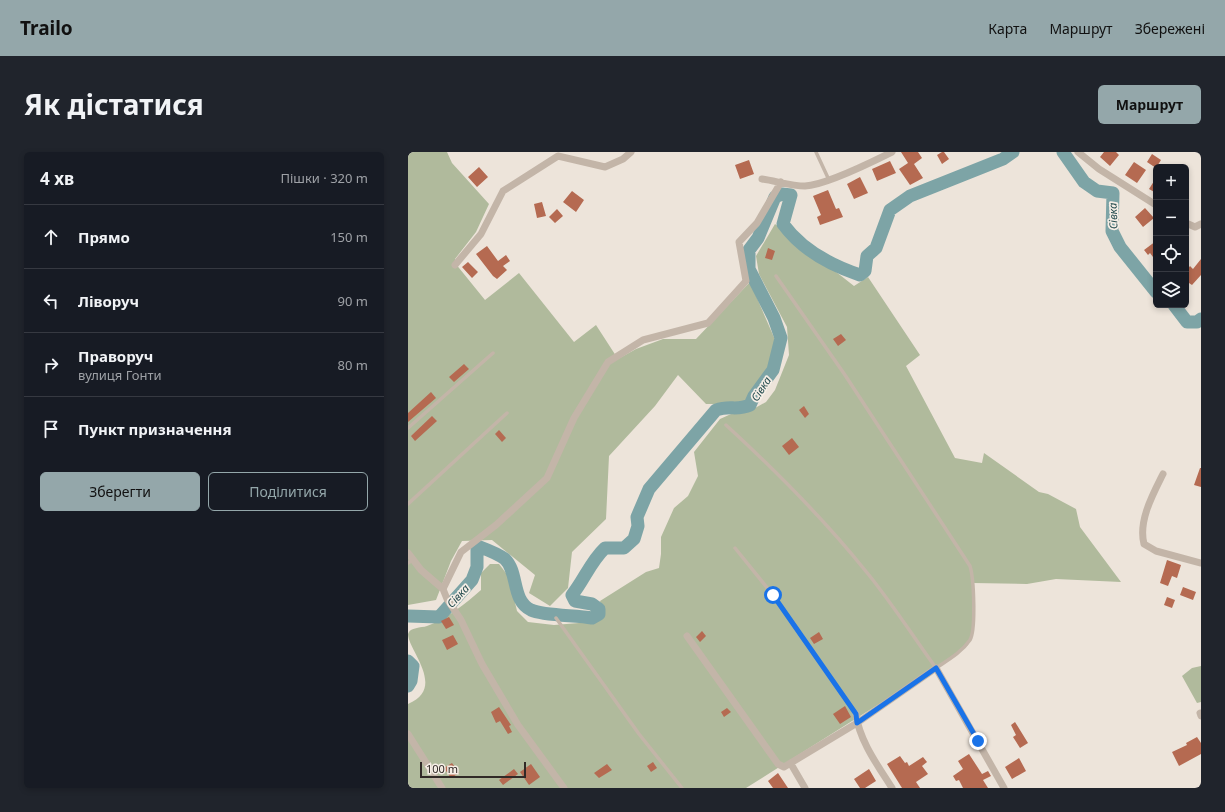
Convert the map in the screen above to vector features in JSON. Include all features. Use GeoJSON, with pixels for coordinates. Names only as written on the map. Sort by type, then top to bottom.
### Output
{"type":"FeatureCollection","features":[{"type":"Feature","properties":{"kind":"street"},"geometry":{"type":"LineString","coordinates":[[455,265],[481,234],[503,191],[558,156],[605,167],[623,159],[631,152]]}},
{"type":"Feature","properties":{"kind":"street"},"geometry":{"type":"LineString","coordinates":[[762,179],[806,186],[829,180],[892,152]]}},
{"type":"Feature","properties":{"kind":"street"},"geometry":{"type":"LineString","coordinates":[[1078,152],[1099,169],[1153,203]]}},
{"type":"Feature","properties":{"kind":"street"},"geometry":{"type":"LineString","coordinates":[[443,589],[460,552],[496,525],[547,478],[574,418],[608,362],[643,340],[708,323],[746,281],[739,242],[757,223],[781,182]]}},
{"type":"Feature","properties":{"kind":"street"},"geometry":{"type":"LineString","coordinates":[[1189,224],[1195,227],[1201,224]]}},
{"type":"Feature","properties":{"kind":"street"},"geometry":{"type":"LineString","coordinates":[[1163,474],[1149,504],[1142,535],[1144,544],[1156,551],[1201,563]]}},
{"type":"Feature","properties":{"kind":"street"},"geometry":{"type":"LineString","coordinates":[[408,553],[411,562],[443,589],[447,599],[461,620],[482,664],[518,725],[564,788]]}},
{"type":"Feature","properties":{"kind":"street"},"geometry":{"type":"LineString","coordinates":[[687,636],[778,764],[784,767],[857,723],[936,668],[1004,788]]}},
{"type":"Feature","properties":{"kind":"street"},"geometry":{"type":"LineString","coordinates":[[856,714],[857,723],[876,763],[892,788]]}},
{"type":"Feature","properties":{"kind":"street"},"geometry":{"type":"LineString","coordinates":[[408,734],[442,788]]}},
{"type":"Feature","properties":{"kind":"street"},"geometry":{"type":"LineString","coordinates":[[791,764],[805,788]]}},
{"type":"Feature","properties":{"kind":"lane"},"geometry":{"type":"LineString","coordinates":[[816,152],[829,180]]}},
{"type":"Feature","properties":{"kind":"lane"},"geometry":{"type":"LineString","coordinates":[[726,425],[774,470],[866,571],[936,668],[963,650],[971,639],[973,629],[973,578],[970,566],[845,374],[776,276]]}},
{"type":"Feature","properties":{"kind":"lane"},"geometry":{"type":"LineString","coordinates":[[408,428],[493,353]]}},
{"type":"Feature","properties":{"kind":"lane"},"geometry":{"type":"LineString","coordinates":[[408,504],[507,413]]}},
{"type":"Feature","properties":{"kind":"lane"},"geometry":{"type":"LineString","coordinates":[[735,548],[773,595],[856,714]]}},
{"type":"Feature","properties":{"kind":"lane"},"geometry":{"type":"LineString","coordinates":[[556,618],[639,734],[682,788]]}},
{"type":"Feature","properties":{"kind":"green space"},"geometry":{"type":"Polygon","coordinates":[[[408,152],[447,152],[452,163],[489,204],[476,232],[455,259],[455,263],[485,300],[519,273],[574,342],[596,325],[618,359],[636,349],[663,339],[696,339],[750,282],[776,342],[765,376],[744,404],[706,404],[678,375],[655,406],[609,456],[606,519],[572,552],[568,588],[550,606],[529,593],[535,575],[492,540],[462,541],[451,561],[436,600],[408,605],[408,152]]]}},
{"type":"Feature","properties":{"kind":"green space"},"geometry":{"type":"Polygon","coordinates":[[[775,224],[854,286],[868,277],[920,355],[906,366],[955,458],[982,463],[984,453],[1039,492],[1048,494],[1076,509],[1080,527],[1121,582],[1056,579],[1027,584],[973,583],[972,634],[968,645],[936,668],[746,788],[408,788],[408,704],[419,697],[424,689],[425,679],[423,669],[410,641],[408,634],[409,632],[413,629],[427,626],[442,619],[481,590],[481,573],[490,564],[499,564],[509,577],[517,611],[528,622],[554,625],[597,620],[604,613],[600,601],[646,572],[659,568],[661,537],[674,508],[688,496],[698,476],[694,452],[720,419],[731,414],[748,412],[766,402],[775,390],[789,355],[787,327],[759,274],[756,256],[775,224]]]}},
{"type":"Feature","properties":{"kind":"green space"},"geometry":{"type":"Polygon","coordinates":[[[1201,666],[1201,702],[1197,703],[1182,676],[1192,668],[1201,666]]]}},
{"type":"Feature","properties":{"kind":"building"},"geometry":{"type":"Polygon","coordinates":[[[901,152],[918,152],[922,158],[914,164],[923,178],[910,185],[899,169],[908,163],[901,152]]]}},
{"type":"Feature","properties":{"kind":"building"},"geometry":{"type":"Polygon","coordinates":[[[944,152],[949,159],[942,164],[937,155],[944,152]]]}},
{"type":"Feature","properties":{"kind":"building"},"geometry":{"type":"Polygon","coordinates":[[[1104,152],[1116,152],[1119,155],[1110,166],[1100,157],[1104,152]]]}},
{"type":"Feature","properties":{"kind":"building"},"geometry":{"type":"Polygon","coordinates":[[[1152,154],[1161,160],[1158,164],[1153,164],[1153,166],[1147,162],[1152,154]]]}},
{"type":"Feature","properties":{"kind":"building"},"geometry":{"type":"Polygon","coordinates":[[[749,160],[754,174],[740,179],[735,165],[749,160]]]}},
{"type":"Feature","properties":{"kind":"building"},"geometry":{"type":"Polygon","coordinates":[[[890,161],[896,173],[877,181],[872,169],[890,161]]]}},
{"type":"Feature","properties":{"kind":"building"},"geometry":{"type":"Polygon","coordinates":[[[1134,162],[1146,170],[1137,183],[1125,175],[1134,162]]]}},
{"type":"Feature","properties":{"kind":"building"},"geometry":{"type":"Polygon","coordinates":[[[479,167],[488,177],[477,187],[468,177],[479,167]]]}},
{"type":"Feature","properties":{"kind":"building"},"geometry":{"type":"Polygon","coordinates":[[[860,177],[868,193],[854,199],[847,184],[860,177]]]}},
{"type":"Feature","properties":{"kind":"building"},"geometry":{"type":"Polygon","coordinates":[[[1153,183],[1153,191],[1149,189],[1153,183]]]}},
{"type":"Feature","properties":{"kind":"building"},"geometry":{"type":"Polygon","coordinates":[[[828,190],[836,209],[839,208],[843,217],[820,225],[817,217],[821,215],[813,196],[828,190]]]}},
{"type":"Feature","properties":{"kind":"building"},"geometry":{"type":"Polygon","coordinates":[[[572,191],[584,200],[576,212],[563,202],[572,191]]]}},
{"type":"Feature","properties":{"kind":"building"},"geometry":{"type":"Polygon","coordinates":[[[542,202],[546,216],[537,218],[534,204],[542,202]]]}},
{"type":"Feature","properties":{"kind":"building"},"geometry":{"type":"Polygon","coordinates":[[[1145,208],[1153,219],[1143,227],[1135,217],[1145,208]]]}},
{"type":"Feature","properties":{"kind":"building"},"geometry":{"type":"Polygon","coordinates":[[[557,209],[563,216],[555,223],[549,217],[557,209]]]}},
{"type":"Feature","properties":{"kind":"building"},"geometry":{"type":"Polygon","coordinates":[[[1153,243],[1153,257],[1150,253],[1148,255],[1144,250],[1153,243]]]}},
{"type":"Feature","properties":{"kind":"building"},"geometry":{"type":"Polygon","coordinates":[[[487,246],[498,261],[506,255],[510,261],[503,266],[507,270],[497,279],[476,254],[487,246]]]}},
{"type":"Feature","properties":{"kind":"building"},"geometry":{"type":"Polygon","coordinates":[[[768,248],[775,251],[772,260],[765,258],[768,248]]]}},
{"type":"Feature","properties":{"kind":"building"},"geometry":{"type":"Polygon","coordinates":[[[1201,259],[1201,275],[1192,285],[1189,283],[1189,267],[1190,266],[1193,269],[1201,259]]]}},
{"type":"Feature","properties":{"kind":"building"},"geometry":{"type":"Polygon","coordinates":[[[468,262],[478,272],[472,278],[462,267],[468,262]]]}},
{"type":"Feature","properties":{"kind":"building"},"geometry":{"type":"Polygon","coordinates":[[[841,334],[846,340],[838,346],[833,339],[841,334]]]}},
{"type":"Feature","properties":{"kind":"building"},"geometry":{"type":"Polygon","coordinates":[[[464,364],[469,369],[454,382],[449,377],[464,364]]]}},
{"type":"Feature","properties":{"kind":"building"},"geometry":{"type":"Polygon","coordinates":[[[431,392],[436,398],[408,422],[408,413],[431,392]]]}},
{"type":"Feature","properties":{"kind":"building"},"geometry":{"type":"Polygon","coordinates":[[[804,406],[809,414],[805,418],[799,410],[804,406]]]}},
{"type":"Feature","properties":{"kind":"building"},"geometry":{"type":"Polygon","coordinates":[[[432,416],[437,421],[415,441],[411,436],[432,416]]]}},
{"type":"Feature","properties":{"kind":"building"},"geometry":{"type":"Polygon","coordinates":[[[499,430],[506,438],[502,442],[495,434],[499,430]]]}},
{"type":"Feature","properties":{"kind":"building"},"geometry":{"type":"Polygon","coordinates":[[[792,438],[799,447],[789,455],[782,446],[792,438]]]}},
{"type":"Feature","properties":{"kind":"building"},"geometry":{"type":"Polygon","coordinates":[[[1201,468],[1201,487],[1194,485],[1201,468]]]}},
{"type":"Feature","properties":{"kind":"building"},"geometry":{"type":"Polygon","coordinates":[[[1167,560],[1181,565],[1177,578],[1172,576],[1168,586],[1160,583],[1167,560]]]}},
{"type":"Feature","properties":{"kind":"building"},"geometry":{"type":"Polygon","coordinates":[[[1183,587],[1196,592],[1193,600],[1180,595],[1183,587]]]}},
{"type":"Feature","properties":{"kind":"building"},"geometry":{"type":"Polygon","coordinates":[[[1167,597],[1175,600],[1172,608],[1164,605],[1167,597]]]}},
{"type":"Feature","properties":{"kind":"building"},"geometry":{"type":"Polygon","coordinates":[[[449,617],[454,625],[446,629],[441,621],[449,617]]]}},
{"type":"Feature","properties":{"kind":"building"},"geometry":{"type":"Polygon","coordinates":[[[702,631],[706,636],[700,642],[696,637],[702,631]]]}},
{"type":"Feature","properties":{"kind":"building"},"geometry":{"type":"Polygon","coordinates":[[[819,632],[823,639],[814,644],[810,638],[819,632]]]}},
{"type":"Feature","properties":{"kind":"building"},"geometry":{"type":"Polygon","coordinates":[[[453,635],[458,644],[447,650],[442,640],[453,635]]]}},
{"type":"Feature","properties":{"kind":"building"},"geometry":{"type":"Polygon","coordinates":[[[845,706],[851,717],[840,724],[833,714],[845,706]]]}},
{"type":"Feature","properties":{"kind":"building"},"geometry":{"type":"Polygon","coordinates":[[[499,707],[511,725],[509,726],[512,732],[508,734],[500,721],[496,723],[491,712],[499,707]]]}},
{"type":"Feature","properties":{"kind":"building"},"geometry":{"type":"Polygon","coordinates":[[[727,708],[731,712],[724,717],[721,712],[727,708]]]}},
{"type":"Feature","properties":{"kind":"building"},"geometry":{"type":"Polygon","coordinates":[[[1015,722],[1028,743],[1020,748],[1013,737],[1016,735],[1011,725],[1015,722]]]}},
{"type":"Feature","properties":{"kind":"building"},"geometry":{"type":"Polygon","coordinates":[[[1197,737],[1201,743],[1201,754],[1179,766],[1172,752],[1187,745],[1186,743],[1197,737]]]}},
{"type":"Feature","properties":{"kind":"building"},"geometry":{"type":"Polygon","coordinates":[[[969,754],[982,774],[988,771],[991,776],[983,780],[988,788],[963,788],[959,780],[956,781],[953,776],[963,769],[958,761],[969,754]]]}},
{"type":"Feature","properties":{"kind":"building"},"geometry":{"type":"Polygon","coordinates":[[[900,756],[909,766],[923,757],[927,762],[922,766],[928,774],[916,782],[920,788],[902,788],[887,764],[900,756]]]}},
{"type":"Feature","properties":{"kind":"building"},"geometry":{"type":"Polygon","coordinates":[[[1019,758],[1026,771],[1012,779],[1005,767],[1019,758]]]}},
{"type":"Feature","properties":{"kind":"building"},"geometry":{"type":"Polygon","coordinates":[[[653,762],[657,768],[651,772],[647,766],[653,762]]]}},
{"type":"Feature","properties":{"kind":"building"},"geometry":{"type":"Polygon","coordinates":[[[452,763],[459,773],[451,778],[444,768],[452,763]]]}},
{"type":"Feature","properties":{"kind":"building"},"geometry":{"type":"Polygon","coordinates":[[[531,764],[540,777],[529,785],[520,772],[531,764]]]}},
{"type":"Feature","properties":{"kind":"building"},"geometry":{"type":"Polygon","coordinates":[[[607,764],[612,770],[599,778],[594,773],[607,764]]]}},
{"type":"Feature","properties":{"kind":"building"},"geometry":{"type":"Polygon","coordinates":[[[514,769],[518,774],[503,785],[499,780],[514,769]]]}},
{"type":"Feature","properties":{"kind":"building"},"geometry":{"type":"Polygon","coordinates":[[[869,769],[876,781],[865,788],[860,788],[854,779],[869,769]]]}},
{"type":"Feature","properties":{"kind":"building"},"geometry":{"type":"Polygon","coordinates":[[[778,773],[788,788],[773,788],[768,781],[778,773]]]}},
{"type":"Feature","properties":{"kind":"waterway","name":"Сівка"},"geometry":{"type":"LineString","coordinates":[[408,616],[439,617],[472,580],[477,567],[477,549],[480,547],[505,559],[512,571],[520,600],[531,610],[544,613],[592,618],[599,614],[599,609],[592,604],[575,601],[572,595],[600,553],[605,548],[624,548],[634,539],[638,526],[637,517],[649,489],[716,410],[725,408],[741,408],[750,405],[754,396],[773,370],[781,338],[774,318],[749,269],[749,250],[758,238],[775,197],[782,194],[791,195],[783,224],[799,242],[817,256],[860,275],[865,271],[867,256],[876,248],[890,210],[910,196],[1003,159],[1013,152]]}},
{"type":"Feature","properties":{"kind":"waterway","name":"Сівка"},"geometry":{"type":"LineString","coordinates":[[1063,152],[1084,182],[1097,191],[1113,193],[1112,231],[1120,247],[1153,288]]}},
{"type":"Feature","properties":{"kind":"waterway","name":"Сівка"},"geometry":{"type":"LineString","coordinates":[[1176,308],[1187,322],[1197,322],[1201,319]]}},
{"type":"Feature","properties":{"kind":"waterway","name":"Сівка"},"geometry":{"type":"LineString","coordinates":[[408,661],[413,666],[411,681],[408,686]]}},
{"type":"Feature","properties":{"kind":"route"},"geometry":{"type":"LineString","coordinates":[[773,595],[856,714],[857,723],[936,668],[978,741]]}}]}
